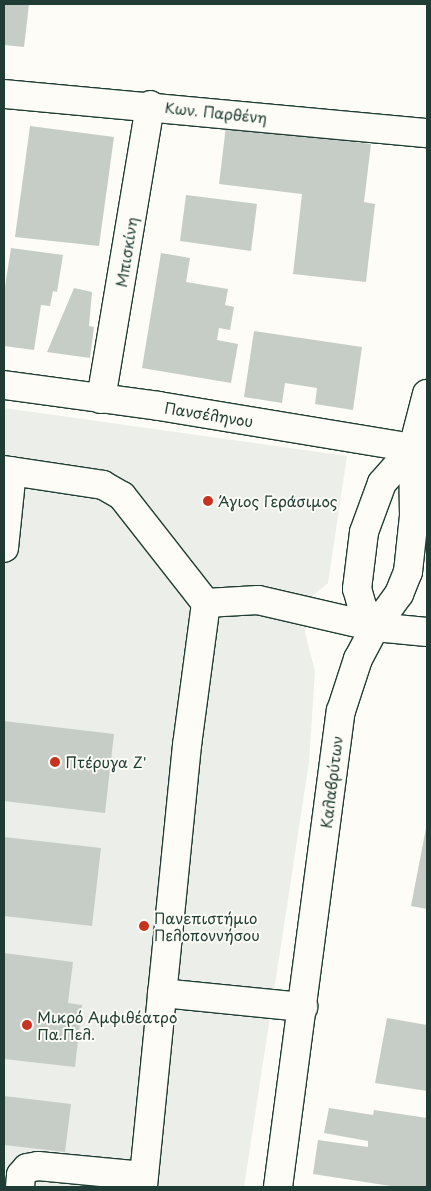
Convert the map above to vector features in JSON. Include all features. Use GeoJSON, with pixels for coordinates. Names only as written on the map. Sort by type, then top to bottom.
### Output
{"type":"FeatureCollection","features":[{"type":"Feature","properties":{"kind":"street","name":"Κων. Παρθένη"},"geometry":{"type":"LineString","coordinates":[[4,94],[150,105],[427,133]]}},
{"type":"Feature","properties":{"kind":"street","name":"Μπισκίνη"},"geometry":{"type":"LineString","coordinates":[[101,399],[150,105]]}},
{"type":"Feature","properties":{"kind":"street","name":"Πανσέληνου"},"geometry":{"type":"LineString","coordinates":[[4,385],[413,448]]}},
{"type":"Feature","properties":{"kind":"street","name":"Καλαβρύτων"},"geometry":{"type":"LineString","coordinates":[[278,1187],[341,711],[351,674],[375,627],[399,594],[412,555],[413,448],[427,394]]}},
{"type":"Feature","properties":{"kind":"street"},"geometry":{"type":"LineString","coordinates":[[375,627],[362,606],[357,589],[364,532],[382,482],[413,448]]}},
{"type":"Feature","properties":{"kind":"street"},"geometry":{"type":"LineString","coordinates":[[4,548],[8,471],[103,485],[122,496],[206,603],[187,745],[144,1182],[38,1166],[27,1168],[21,1175],[20,1187]]}},
{"type":"Feature","properties":{"kind":"street"},"geometry":{"type":"LineString","coordinates":[[206,603],[258,600],[375,627],[427,632]]}},
{"type":"Feature","properties":{"kind":"street"},"geometry":{"type":"LineString","coordinates":[[162,993],[303,1006]]}},
{"type":"Feature","properties":{"kind":"shaded area","name":"Πανεπιστήμιο Πελοποννήσου"},"geometry":{"type":"Polygon","coordinates":[[[4,408],[347,456],[328,583],[311,597],[305,633],[315,671],[309,762],[244,1187],[4,1187],[4,408]]]}},
{"type":"Feature","properties":{"kind":"building"},"geometry":{"type":"Polygon","coordinates":[[[4,4],[29,4],[24,47],[4,45],[4,4]]]}},
{"type":"Feature","properties":{"kind":"building"},"geometry":{"type":"Polygon","coordinates":[[[30,126],[114,137],[99,246],[15,237],[30,126]]]}},
{"type":"Feature","properties":{"kind":"building"},"geometry":{"type":"Polygon","coordinates":[[[226,126],[371,144],[364,202],[375,204],[366,282],[293,274],[302,194],[219,184],[226,126]]]}},
{"type":"Feature","properties":{"kind":"building"},"geometry":{"type":"Polygon","coordinates":[[[186,195],[257,204],[251,251],[180,241],[186,195]]]}},
{"type":"Feature","properties":{"kind":"building"},"geometry":{"type":"Polygon","coordinates":[[[11,248],[63,255],[57,292],[53,291],[50,306],[41,305],[34,350],[4,346],[4,293],[11,248]]]}},
{"type":"Feature","properties":{"kind":"building"},"geometry":{"type":"Polygon","coordinates":[[[161,253],[190,258],[186,282],[228,289],[225,305],[234,307],[230,330],[219,328],[217,340],[238,344],[231,383],[142,368],[161,253]]]}},
{"type":"Feature","properties":{"kind":"building"},"geometry":{"type":"Polygon","coordinates":[[[74,288],[92,292],[89,326],[94,327],[90,358],[47,352],[74,288]]]}},
{"type":"Feature","properties":{"kind":"building"},"geometry":{"type":"Polygon","coordinates":[[[254,331],[362,347],[353,410],[315,404],[317,388],[285,383],[282,403],[244,397],[254,331]]]}},
{"type":"Feature","properties":{"kind":"building"},"geometry":{"type":"Polygon","coordinates":[[[4,721],[114,734],[105,813],[4,801],[4,721]]]}},
{"type":"Feature","properties":{"kind":"building"},"geometry":{"type":"Polygon","coordinates":[[[427,828],[427,909],[411,906],[427,828]]]}},
{"type":"Feature","properties":{"kind":"building"},"geometry":{"type":"Polygon","coordinates":[[[4,837],[101,848],[92,926],[4,916],[4,837]]]}},
{"type":"Feature","properties":{"kind":"building"},"geometry":{"type":"Polygon","coordinates":[[[4,953],[73,962],[68,1003],[82,1005],[75,1067],[4,1059],[4,953]]]}},
{"type":"Feature","properties":{"kind":"building"},"geometry":{"type":"Polygon","coordinates":[[[387,1018],[427,1025],[427,1091],[375,1083],[387,1018]]]}},
{"type":"Feature","properties":{"kind":"building"},"geometry":{"type":"Polygon","coordinates":[[[4,1096],[71,1104],[65,1152],[4,1145],[4,1096]]]}},
{"type":"Feature","properties":{"kind":"building"},"geometry":{"type":"Polygon","coordinates":[[[329,1108],[373,1115],[374,1110],[427,1118],[427,1187],[397,1187],[313,1174],[318,1140],[368,1147],[368,1141],[324,1133],[329,1108]]]}},
{"type":"Feature","properties":{"kind":"place","name":"Άγιος Γεράσιμος"},"geometry":{"type":"Point","coordinates":[208,501]}},
{"type":"Feature","properties":{"kind":"place","name":"Πτέρυγα Ζ'"},"geometry":{"type":"Point","coordinates":[55,762]}},
{"type":"Feature","properties":{"kind":"place","name":"Πανεπιστήμιο Πελοποννήσου"},"geometry":{"type":"Point","coordinates":[144,926]}},
{"type":"Feature","properties":{"kind":"place","name":"Μικρό Αμφιθέατρο Πα.Πελ."},"geometry":{"type":"Point","coordinates":[27,1025]}}]}
